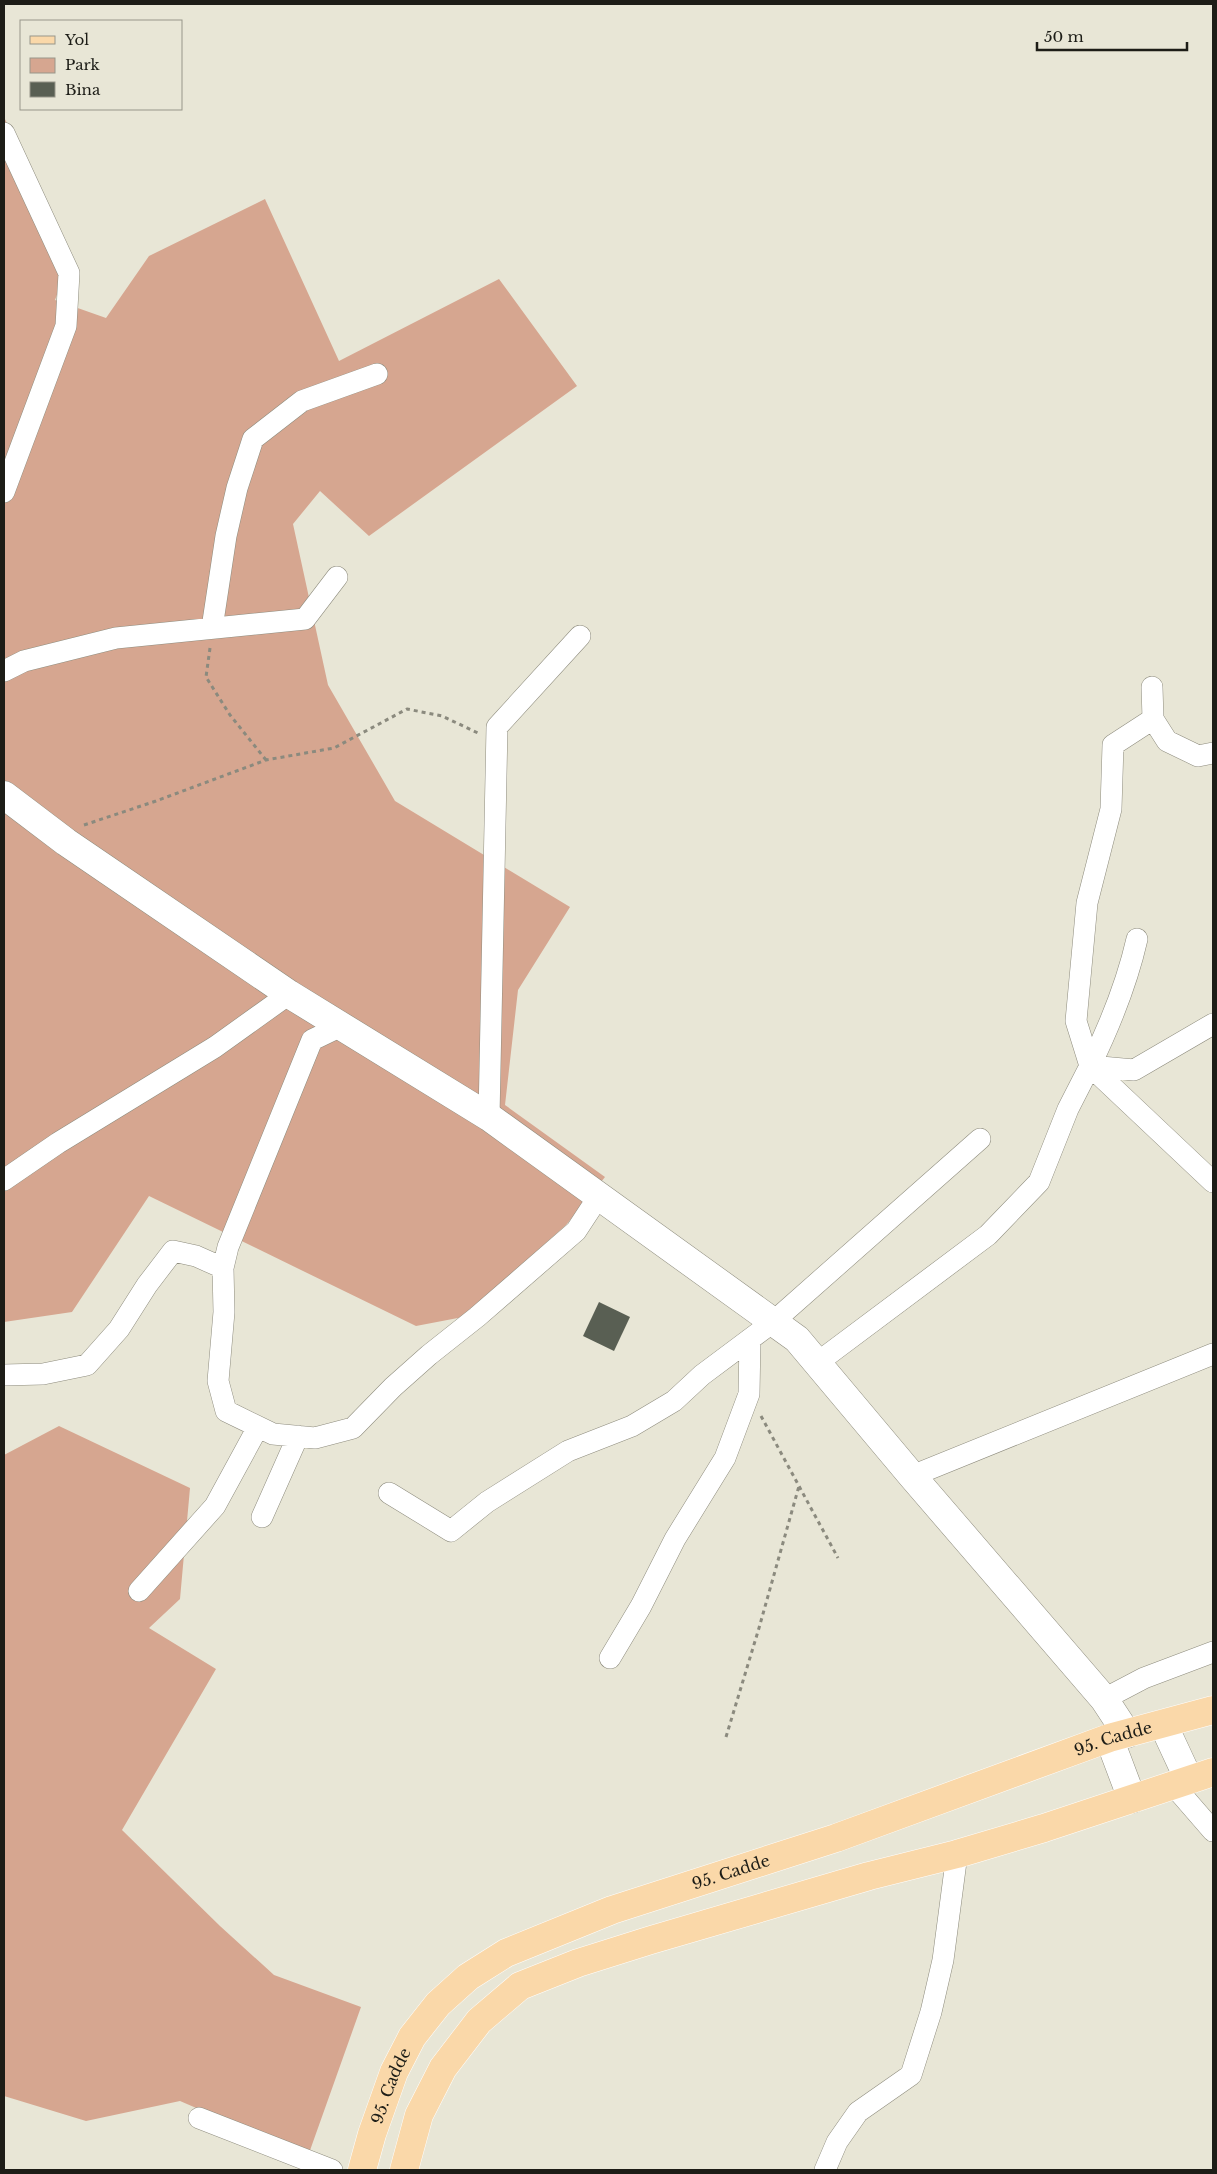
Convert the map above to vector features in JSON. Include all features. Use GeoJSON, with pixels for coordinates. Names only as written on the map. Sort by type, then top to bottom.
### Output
{"type":"FeatureCollection","features":[{"type":"Feature","properties":{"kind":"main road","name":"95. Cadde"},"geometry":{"type":"LineString","coordinates":[[362,2170],[372,2134],[394,2072],[412,2037],[446,1997],[468,1977],[506,1953],[612,1910],[836,1838],[1118,1736],[1213,1710]]}},
{"type":"Feature","properties":{"kind":"main road"},"geometry":{"type":"LineString","coordinates":[[404,2170],[419,2115],[443,2068],[479,2021],[520,1986],[578,1963],[650,1940],[869,1876],[957,1854],[1132,1800],[1192,1779]]}},
{"type":"Feature","properties":{"kind":"street"},"geometry":{"type":"LineString","coordinates":[[4,133],[70,273],[66,326],[4,492]]}},
{"type":"Feature","properties":{"kind":"street"},"geometry":{"type":"LineString","coordinates":[[212,628],[226,536],[237,488],[253,438],[302,401],[376,374]]}},
{"type":"Feature","properties":{"kind":"street"},"geometry":{"type":"LineString","coordinates":[[4,671],[24,661],[116,638],[305,619],[337,577]]}},
{"type":"Feature","properties":{"kind":"street"},"geometry":{"type":"LineString","coordinates":[[489,1117],[497,727],[580,636]]}},
{"type":"Feature","properties":{"kind":"street"},"geometry":{"type":"LineString","coordinates":[[1152,687],[1153,719],[1167,741],[1198,756],[1213,753]]}},
{"type":"Feature","properties":{"kind":"street"},"geometry":{"type":"LineString","coordinates":[[1153,719],[1113,745],[1111,809],[1087,902],[1076,1022],[1090,1066],[1213,1182]]}},
{"type":"Feature","properties":{"kind":"street"},"geometry":{"type":"LineString","coordinates":[[4,795],[55,835],[289,994],[489,1117],[797,1339],[1104,1699],[1118,1736],[1132,1800]]}},
{"type":"Feature","properties":{"kind":"street"},"geometry":{"type":"LineString","coordinates":[[817,1363],[988,1235],[1039,1182],[1068,1109],[1104,1037],[1131,969],[1137,939]]}},
{"type":"Feature","properties":{"kind":"street"},"geometry":{"type":"LineString","coordinates":[[4,1180],[58,1143],[215,1047],[289,994]]}},
{"type":"Feature","properties":{"kind":"street"},"geometry":{"type":"LineString","coordinates":[[1090,1066],[1134,1070],[1213,1024]]}},
{"type":"Feature","properties":{"kind":"street"},"geometry":{"type":"LineString","coordinates":[[341,1026],[312,1040],[228,1248],[223,1268],[224,1312],[218,1381],[226,1411],[273,1434],[315,1438],[353,1428],[429,1355],[477,1317],[576,1231],[599,1196]]}},
{"type":"Feature","properties":{"kind":"street"},"geometry":{"type":"LineString","coordinates":[[389,1493],[451,1531],[487,1502],[568,1451],[632,1426],[674,1401],[702,1375],[773,1322],[980,1139]]}},
{"type":"Feature","properties":{"kind":"street"},"geometry":{"type":"LineString","coordinates":[[4,1375],[43,1374],[87,1366],[119,1329],[147,1285],[173,1251],[196,1256],[223,1268]]}},
{"type":"Feature","properties":{"kind":"street"},"geometry":{"type":"LineString","coordinates":[[610,1658],[641,1606],[675,1539],[725,1458],[749,1394],[750,1340]]}},
{"type":"Feature","properties":{"kind":"street"},"geometry":{"type":"LineString","coordinates":[[912,1476],[1213,1354]]}},
{"type":"Feature","properties":{"kind":"street"},"geometry":{"type":"LineString","coordinates":[[139,1591],[215,1506],[258,1426]]}},
{"type":"Feature","properties":{"kind":"street"},"geometry":{"type":"LineString","coordinates":[[262,1517],[298,1436]]}},
{"type":"Feature","properties":{"kind":"street"},"geometry":{"type":"LineString","coordinates":[[1104,1699],[1144,1678],[1213,1652]]}},
{"type":"Feature","properties":{"kind":"street"},"geometry":{"type":"LineString","coordinates":[[1163,1724],[1192,1779],[1213,1831]]}},
{"type":"Feature","properties":{"kind":"street"},"geometry":{"type":"LineString","coordinates":[[825,2170],[837,2142],[858,2112],[911,2075],[931,2012],[943,1960],[957,1854]]}},
{"type":"Feature","properties":{"kind":"street"},"geometry":{"type":"LineString","coordinates":[[199,2118],[332,2170]]}},
{"type":"Feature","properties":{"kind":"path"},"geometry":{"type":"LineString","coordinates":[[212,628],[206,677],[230,715],[266,760]]}},
{"type":"Feature","properties":{"kind":"path"},"geometry":{"type":"LineString","coordinates":[[55,835],[156,801],[266,760],[334,748],[407,709],[442,716],[497,742]]}},
{"type":"Feature","properties":{"kind":"path"},"geometry":{"type":"LineString","coordinates":[[749,1394],[838,1558]]}},
{"type":"Feature","properties":{"kind":"path"},"geometry":{"type":"LineString","coordinates":[[726,1737],[799,1486]]}},
{"type":"Feature","properties":{"kind":"green space"},"geometry":{"type":"Polygon","coordinates":[[[4,117],[71,257],[55,300],[106,318],[149,256],[265,199],[339,361],[499,279],[577,386],[369,536],[320,491],[293,524],[328,685],[395,801],[570,907],[518,990],[505,1105],[605,1177],[566,1225],[463,1317],[416,1326],[149,1196],[72,1312],[4,1322],[4,117]]]}},
{"type":"Feature","properties":{"kind":"green space"},"geometry":{"type":"Polygon","coordinates":[[[59,1426],[190,1488],[180,1599],[149,1628],[216,1669],[122,1830],[220,1926],[274,1975],[361,2007],[308,2156],[180,2101],[86,2121],[4,2096],[4,1455],[59,1426]]]}},
{"type":"Feature","properties":{"kind":"building"},"geometry":{"type":"Polygon","coordinates":[[[599,1302],[630,1317],[614,1351],[583,1336],[599,1302]]]}}]}
